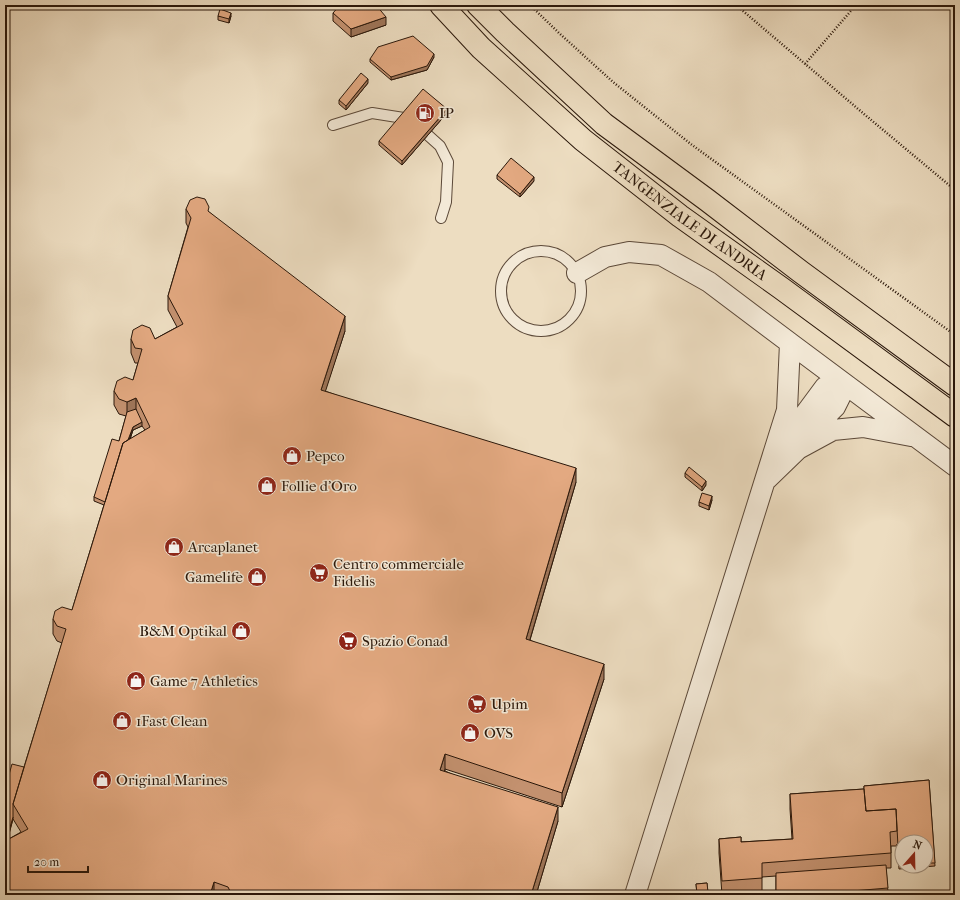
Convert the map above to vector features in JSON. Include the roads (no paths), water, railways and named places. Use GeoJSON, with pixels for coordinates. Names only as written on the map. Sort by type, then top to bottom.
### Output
{"type":"FeatureCollection","features":[{"type":"Feature","properties":{"kind":"main road","name":"TANGENZIALE DI ANDRIA"},"geometry":{"type":"LineString","coordinates":[[441,5],[481,48],[583,140],[680,216],[788,293],[955,416]]}},
{"type":"Feature","properties":{"kind":"main road","name":"TANGENZIALE DI ANDRIA"},"geometry":{"type":"LineString","coordinates":[[478,5],[604,124],[955,385]]}},
{"type":"Feature","properties":{"kind":"street"},"geometry":{"type":"LineString","coordinates":[[577,273],[605,257],[629,252],[661,255],[709,282],[955,466]]}},
{"type":"Feature","properties":{"kind":"street"},"geometry":{"type":"LineString","coordinates":[[635,895],[787,410],[790,343]]}},
{"type":"Feature","properties":{"kind":"street"},"geometry":{"type":"LineString","coordinates":[[766,480],[798,449],[819,423],[835,407],[841,395],[841,382]]}},
{"type":"Feature","properties":{"kind":"street"},"geometry":{"type":"LineString","coordinates":[[766,480],[788,437],[820,393],[825,388],[841,382]]}},
{"type":"Feature","properties":{"kind":"street"},"geometry":{"type":"LineString","coordinates":[[798,449],[833,430],[863,427],[914,436]]}},
{"type":"Feature","properties":{"kind":"lane"},"geometry":{"type":"LineString","coordinates":[[333,125],[372,113],[410,119],[440,146],[448,162],[446,202],[441,218]]}},
{"type":"Feature","properties":{"kind":"lane"},"geometry":{"type":"LineString","coordinates":[[535,251],[548,251],[561,256],[568,261],[577,273],[581,290],[578,307],[569,320],[556,328],[541,331],[526,328],[512,319],[504,306],[501,290],[504,275],[512,264],[522,256],[535,251]]}},
{"type":"Feature","properties":{"kind":"place","name":"IP"},"geometry":{"type":"Point","coordinates":[425,113]}},
{"type":"Feature","properties":{"kind":"place","name":"Pepco"},"geometry":{"type":"Point","coordinates":[292,456]}},
{"type":"Feature","properties":{"kind":"place","name":"Follie d'Oro"},"geometry":{"type":"Point","coordinates":[267,486]}},
{"type":"Feature","properties":{"kind":"place","name":"Arcaplanet"},"geometry":{"type":"Point","coordinates":[174,547]}},
{"type":"Feature","properties":{"kind":"place","name":"Centro commerciale Fidelis"},"geometry":{"type":"Point","coordinates":[319,573]}},
{"type":"Feature","properties":{"kind":"place","name":"Gamelife"},"geometry":{"type":"Point","coordinates":[257,577]}},
{"type":"Feature","properties":{"kind":"place","name":"B&M Optikal"},"geometry":{"type":"Point","coordinates":[241,631]}},
{"type":"Feature","properties":{"kind":"place","name":"Spazio Conad"},"geometry":{"type":"Point","coordinates":[348,641]}},
{"type":"Feature","properties":{"kind":"place","name":"Game 7 Athletics"},"geometry":{"type":"Point","coordinates":[136,681]}},
{"type":"Feature","properties":{"kind":"place","name":"Upim"},"geometry":{"type":"Point","coordinates":[477,704]}},
{"type":"Feature","properties":{"kind":"place","name":"1Fast Clean"},"geometry":{"type":"Point","coordinates":[122,721]}},
{"type":"Feature","properties":{"kind":"place","name":"OVS"},"geometry":{"type":"Point","coordinates":[470,733]}},
{"type":"Feature","properties":{"kind":"place","name":"Original Marines"},"geometry":{"type":"Point","coordinates":[102,780]}}]}
